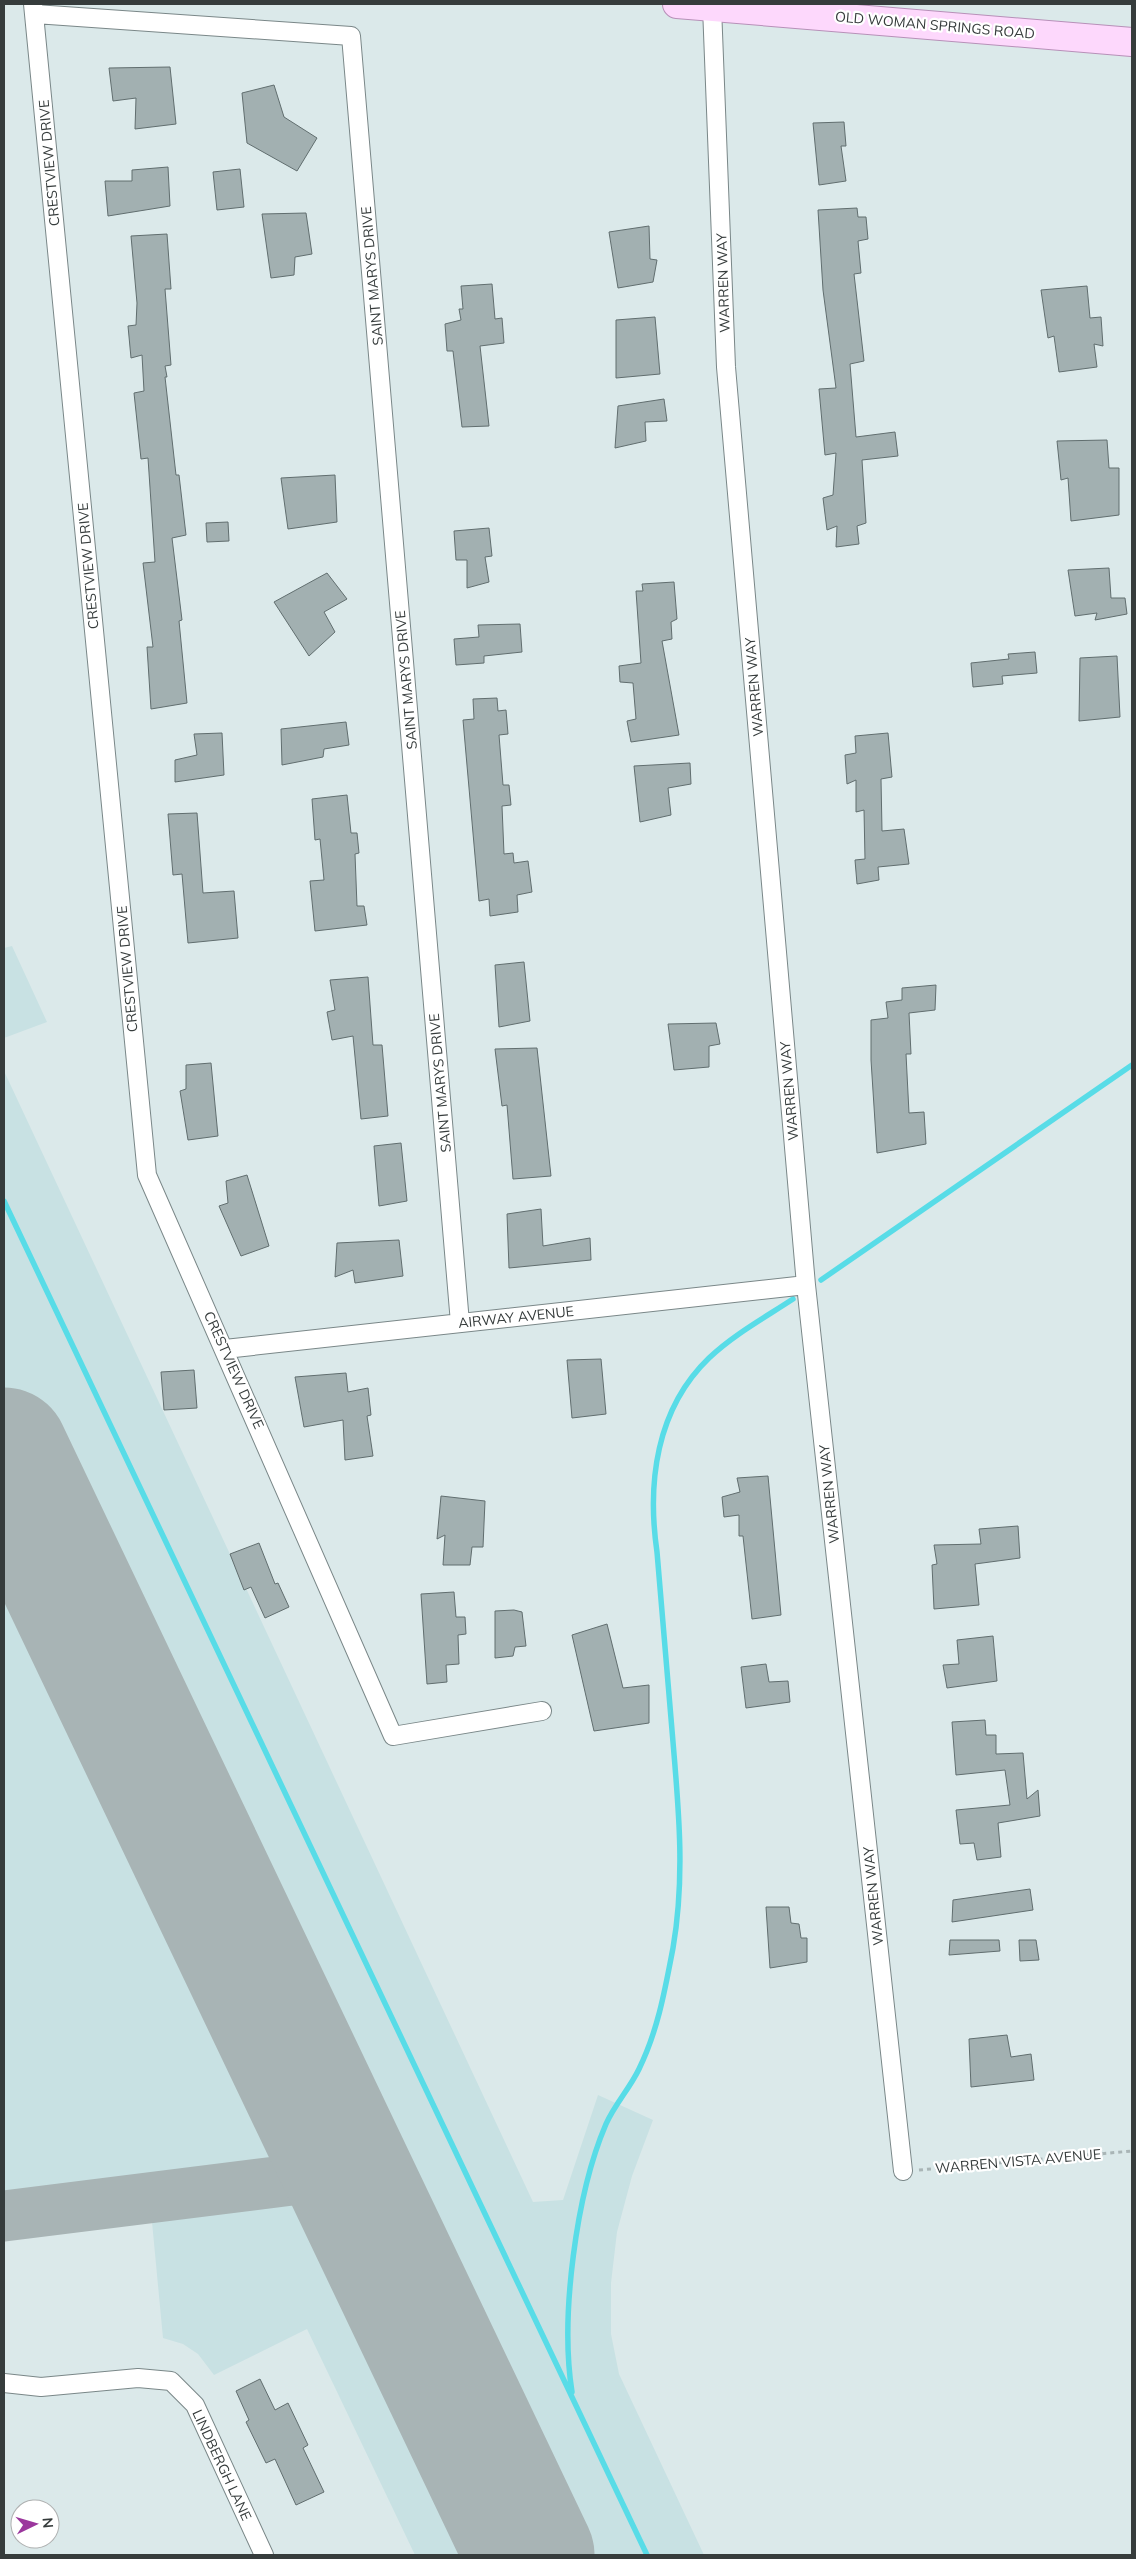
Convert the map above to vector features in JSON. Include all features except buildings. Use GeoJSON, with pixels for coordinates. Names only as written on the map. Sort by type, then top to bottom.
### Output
{"type":"FeatureCollection","features":[{"type":"Feature","properties":{"kind":"main road","name":"OLD WOMAN SPRINGS ROAD"},"geometry":{"type":"LineString","coordinates":[[677,4],[1132,42]]}},
{"type":"Feature","properties":{"kind":"street","name":"WARREN WAY"},"geometry":{"type":"LineString","coordinates":[[712,7],[726,368],[806,1285],[903,2171]]}},
{"type":"Feature","properties":{"kind":"street","name":"SAINT MARYS DRIVE"},"geometry":{"type":"LineString","coordinates":[[34,9],[351,36],[460,1323]]}},
{"type":"Feature","properties":{"kind":"street","name":"CRESTVIEW DRIVE"},"geometry":{"type":"LineString","coordinates":[[34,9],[147,1175],[225,1349],[393,1736],[542,1711]]}},
{"type":"Feature","properties":{"kind":"street","name":"AIRWAY AVENUE"},"geometry":{"type":"LineString","coordinates":[[225,1349],[806,1285]]}},
{"type":"Feature","properties":{"kind":"street","name":"LINDBERGH LANE"},"geometry":{"type":"LineString","coordinates":[[4,2384],[41,2388],[138,2378],[171,2381],[195,2405],[264,2555]]}},
{"type":"Feature","properties":{"kind":"path","name":"WARREN VISTA AVENUE"},"geometry":{"type":"LineString","coordinates":[[903,2171],[1132,2151]]}},
{"type":"Feature","properties":{"kind":"shaded area"},"geometry":{"type":"Polygon","coordinates":[[[12,946],[47,1022],[4,1038],[4,948],[12,946]]]}},
{"type":"Feature","properties":{"kind":"shaded area"},"geometry":{"type":"Polygon","coordinates":[[[4,1071],[533,2202],[563,2200],[598,2095],[653,2120],[632,2176],[617,2232],[611,2283],[611,2334],[619,2374],[704,2555],[415,2555],[307,2329],[214,2375],[198,2354],[183,2344],[163,2338],[152,2222],[4,2240],[4,1071]]]}},
{"type":"Feature","properties":{"kind":"waterway"},"geometry":{"type":"LineString","coordinates":[[821,1280],[1132,1065]]}},
{"type":"Feature","properties":{"kind":"waterway"},"geometry":{"type":"LineString","coordinates":[[4,1201],[647,2555]]}},
{"type":"Feature","properties":{"kind":"waterway"},"geometry":{"type":"LineString","coordinates":[[572,2392],[568,2328],[570,2293],[573,2256],[586,2185],[606,2124],[635,2076],[651,2040],[664,1994],[677,1922],[680,1871],[679,1820],[653,1500],[659,1448],[677,1400],[691,1378],[709,1358],[738,1334],[793,1299]]}},
{"type":"Feature","properties":{"kind":"taxiway"},"geometry":{"type":"LineString","coordinates":[[300,2179],[314,2168],[324,2154],[327,2130]]}},
{"type":"Feature","properties":{"kind":"taxiway"},"geometry":{"type":"LineString","coordinates":[[4,2216],[300,2179],[327,2184],[361,2200]]}},
{"type":"Feature","properties":{"kind":"runway"},"geometry":{"type":"LineString","coordinates":[[4,1452],[530,2555]]}}]}
